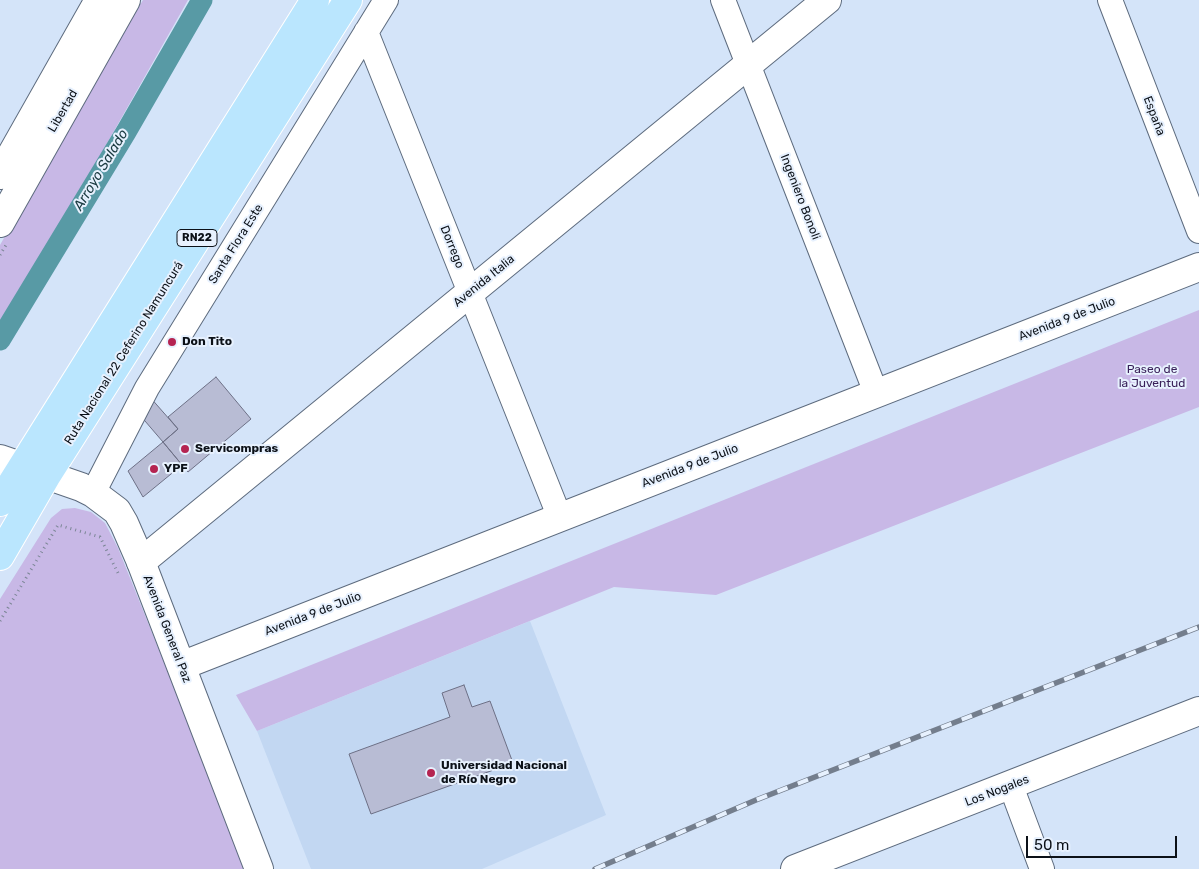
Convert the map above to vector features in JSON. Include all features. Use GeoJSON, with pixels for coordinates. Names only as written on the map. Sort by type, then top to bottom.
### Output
{"type":"FeatureCollection","features":[{"type":"Feature","properties":{"kind":"highway","name":"RN22"},"geometry":{"type":"LineString","coordinates":[[0,502],[11,462],[315,0]]}},
{"type":"Feature","properties":{"kind":"highway","name":"Ruta Nacional 22 Ceferino Namuncurá"},"geometry":{"type":"LineString","coordinates":[[0,556],[47,475],[348,0]]}},
{"type":"Feature","properties":{"kind":"street","name":"Libertad"},"geometry":{"type":"LineString","coordinates":[[0,222],[126,0]]}},
{"type":"Feature","properties":{"kind":"street","name":"Santa Flora Este"},"geometry":{"type":"LineString","coordinates":[[92,493],[147,388],[386,0]]}},
{"type":"Feature","properties":{"kind":"street","name":"Ingeniero Bonoli"},"geometry":{"type":"LineString","coordinates":[[723,0],[876,393]]}},
{"type":"Feature","properties":{"kind":"street","name":"Avenida Italia"},"geometry":{"type":"LineString","coordinates":[[141,562],[826,0]]}},
{"type":"Feature","properties":{"kind":"street","name":"España"},"geometry":{"type":"LineString","coordinates":[[1110,0],[1199,231]]}},
{"type":"Feature","properties":{"kind":"street","name":"Libertad"},"geometry":{"type":"LineString","coordinates":[[0,174],[94,4]]}},
{"type":"Feature","properties":{"kind":"street"},"geometry":{"type":"LineString","coordinates":[[94,4],[99,48]]}},
{"type":"Feature","properties":{"kind":"street","name":"Dorrego"},"geometry":{"type":"LineString","coordinates":[[366,32],[560,518]]}},
{"type":"Feature","properties":{"kind":"street","name":"Avenida 9 de Julio"},"geometry":{"type":"LineString","coordinates":[[181,666],[1199,267]]}},
{"type":"Feature","properties":{"kind":"street","name":"Avenida General Paz"},"geometry":{"type":"LineString","coordinates":[[11,462],[92,493],[117,511],[141,562],[259,869]]}},
{"type":"Feature","properties":{"kind":"street","name":"Los Nogales"},"geometry":{"type":"LineString","coordinates":[[795,869],[1199,711]]}},
{"type":"Feature","properties":{"kind":"street"},"geometry":{"type":"LineString","coordinates":[[1011,786],[1042,869]]}},
{"type":"Feature","properties":{"kind":"path"},"geometry":{"type":"LineString","coordinates":[[0,621],[58,524],[100,537],[118,573],[141,562]]}},
{"type":"Feature","properties":{"kind":"shaded area","name":"Universidad Nacional de Río Negro"},"geometry":{"type":"Polygon","coordinates":[[[530,621],[606,815],[482,869],[311,869],[257,731],[530,621]]]}},
{"type":"Feature","properties":{"kind":"green space"},"geometry":{"type":"Polygon","coordinates":[[[143,0],[188,0],[0,333],[0,245],[143,0]]]}},
{"type":"Feature","properties":{"kind":"green space","name":"Paseo de la Juventud"},"geometry":{"type":"Polygon","coordinates":[[[1199,310],[1199,407],[716,595],[614,587],[257,731],[236,695],[1199,310]]]}},
{"type":"Feature","properties":{"kind":"green space"},"geometry":{"type":"Polygon","coordinates":[[[75,508],[91,512],[105,523],[118,548],[247,869],[0,869],[0,599],[51,518],[62,509],[75,508]]]}},
{"type":"Feature","properties":{"kind":"building"},"geometry":{"type":"Polygon","coordinates":[[[216,377],[251,419],[188,472],[163,442],[178,429],[168,417],[216,377]]]}},
{"type":"Feature","properties":{"kind":"building"},"geometry":{"type":"Polygon","coordinates":[[[149,396],[178,429],[163,442],[139,414],[149,396]]]}},
{"type":"Feature","properties":{"kind":"building"},"geometry":{"type":"Polygon","coordinates":[[[163,442],[182,465],[143,497],[128,471],[163,442]]]}},
{"type":"Feature","properties":{"kind":"building","name":"Universidad Nacional de Río Negro"},"geometry":{"type":"Polygon","coordinates":[[[464,685],[472,707],[490,701],[513,763],[371,814],[349,754],[450,717],[442,693],[464,685]]]}},
{"type":"Feature","properties":{"kind":"waterway","name":"Arroyo Salado"},"geometry":{"type":"LineString","coordinates":[[0,340],[126,132],[202,0]]}},
{"type":"Feature","properties":{"kind":"railway"},"geometry":{"type":"LineString","coordinates":[[595,869],[756,800],[1199,627]]}},
{"type":"Feature","properties":{"kind":"place","name":"Don Tito"},"geometry":{"type":"Point","coordinates":[172,342]}},
{"type":"Feature","properties":{"kind":"place","name":"Servicompras"},"geometry":{"type":"Point","coordinates":[185,449]}},
{"type":"Feature","properties":{"kind":"place","name":"YPF"},"geometry":{"type":"Point","coordinates":[154,469]}},
{"type":"Feature","properties":{"kind":"place","name":"Universidad Nacional de Río Negro"},"geometry":{"type":"Point","coordinates":[431,773]}}]}
